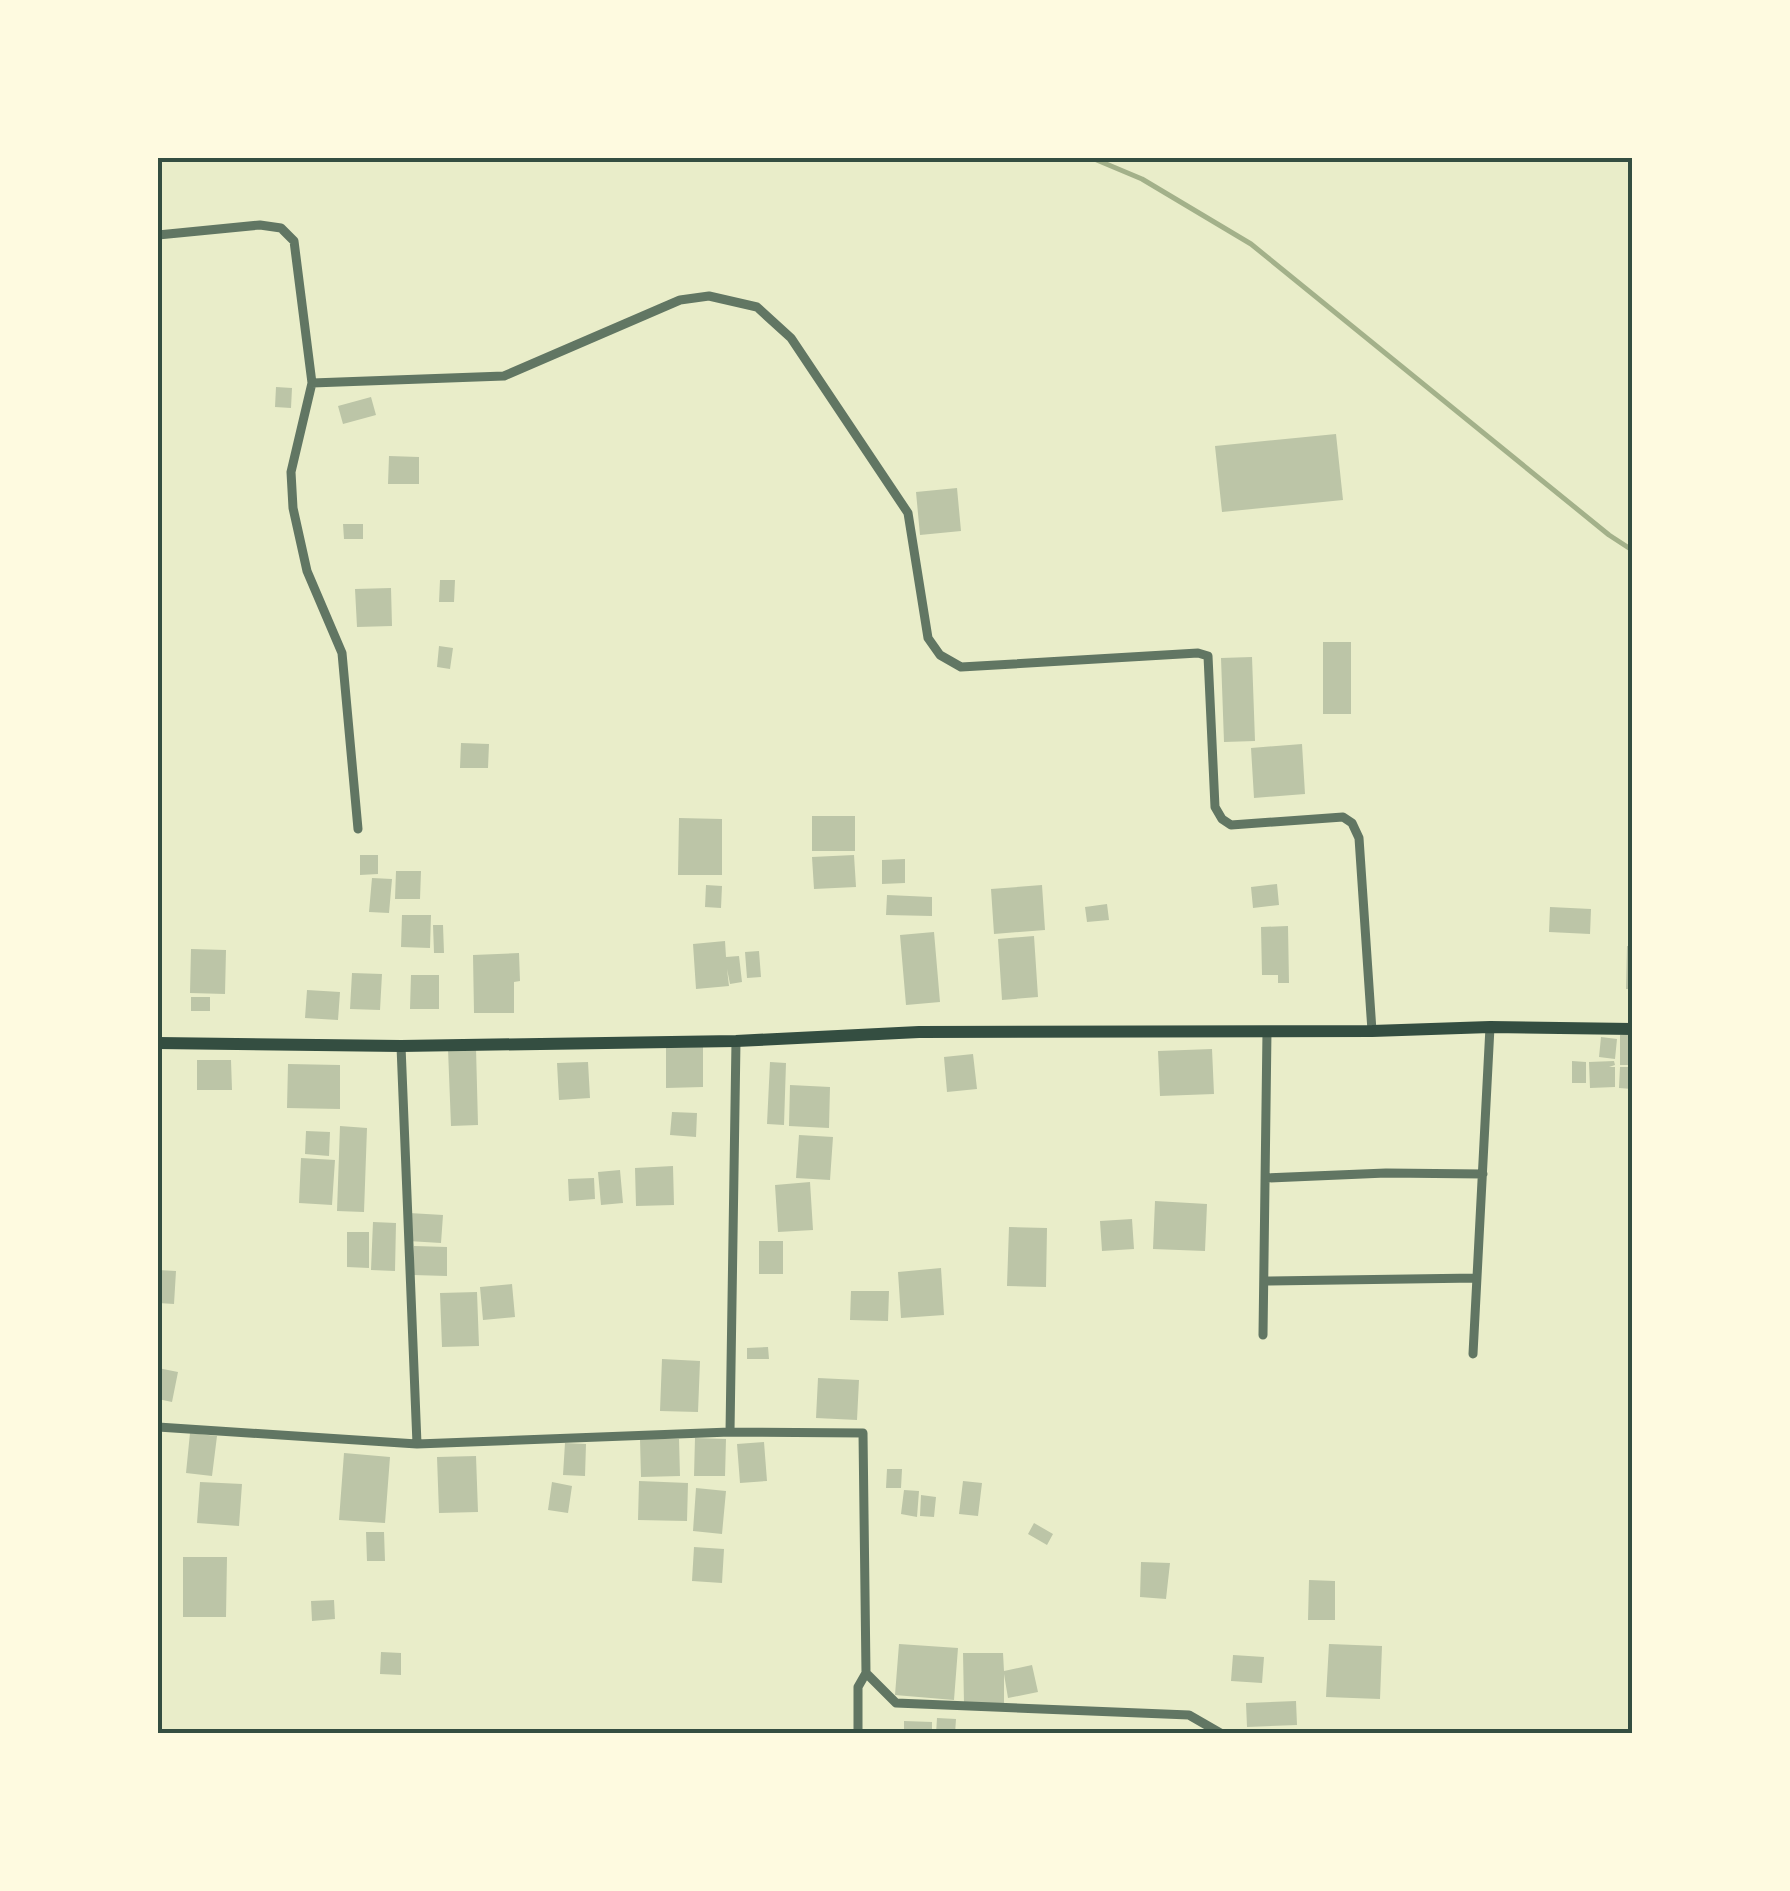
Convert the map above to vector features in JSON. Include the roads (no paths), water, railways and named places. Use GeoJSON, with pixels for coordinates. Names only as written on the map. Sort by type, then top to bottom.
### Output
{"type":"FeatureCollection","features":[{"type":"Feature","properties":{"kind":"main road"},"geometry":{"type":"LineString","coordinates":[[158,1043],[401,1046],[736,1042],[918,1032],[1632,1029]]}},
{"type":"Feature","properties":{"kind":"street"},"geometry":{"type":"LineString","coordinates":[[158,235],[260,224],[281,228],[294,241],[312,383],[291,472],[294,508],[306,571],[342,653],[358,828]]}},
{"type":"Feature","properties":{"kind":"street"},"geometry":{"type":"LineString","coordinates":[[312,383],[504,376],[680,300],[709,296],[757,307],[792,338],[908,512],[928,638],[940,655],[961,667],[1198,653],[1208,656],[1214,807],[1222,819],[1232,825],[1343,817],[1352,823],[1359,838],[1372,1031]]}},
{"type":"Feature","properties":{"kind":"street"},"geometry":{"type":"LineString","coordinates":[[1473,1354],[1490,1027]]}},
{"type":"Feature","properties":{"kind":"street"},"geometry":{"type":"LineString","coordinates":[[1263,1335],[1267,1031]]}},
{"type":"Feature","properties":{"kind":"street"},"geometry":{"type":"LineString","coordinates":[[730,1432],[736,1042]]}},
{"type":"Feature","properties":{"kind":"street"},"geometry":{"type":"LineString","coordinates":[[401,1046],[417,1444]]}},
{"type":"Feature","properties":{"kind":"street"},"geometry":{"type":"LineString","coordinates":[[1267,1178],[1483,1174]]}},
{"type":"Feature","properties":{"kind":"street"},"geometry":{"type":"LineString","coordinates":[[1264,1281],[1476,1278]]}},
{"type":"Feature","properties":{"kind":"street"},"geometry":{"type":"LineString","coordinates":[[158,1427],[417,1444],[730,1432],[863,1433],[866,1674],[858,1687],[858,1734]]}},
{"type":"Feature","properties":{"kind":"street"},"geometry":{"type":"LineString","coordinates":[[866,1674],[896,1703],[1190,1715],[1222,1734]]}},
{"type":"Feature","properties":{"kind":"waterway"},"geometry":{"type":"LineString","coordinates":[[1092,158],[1142,179],[1251,244],[1632,550]]}}]}
